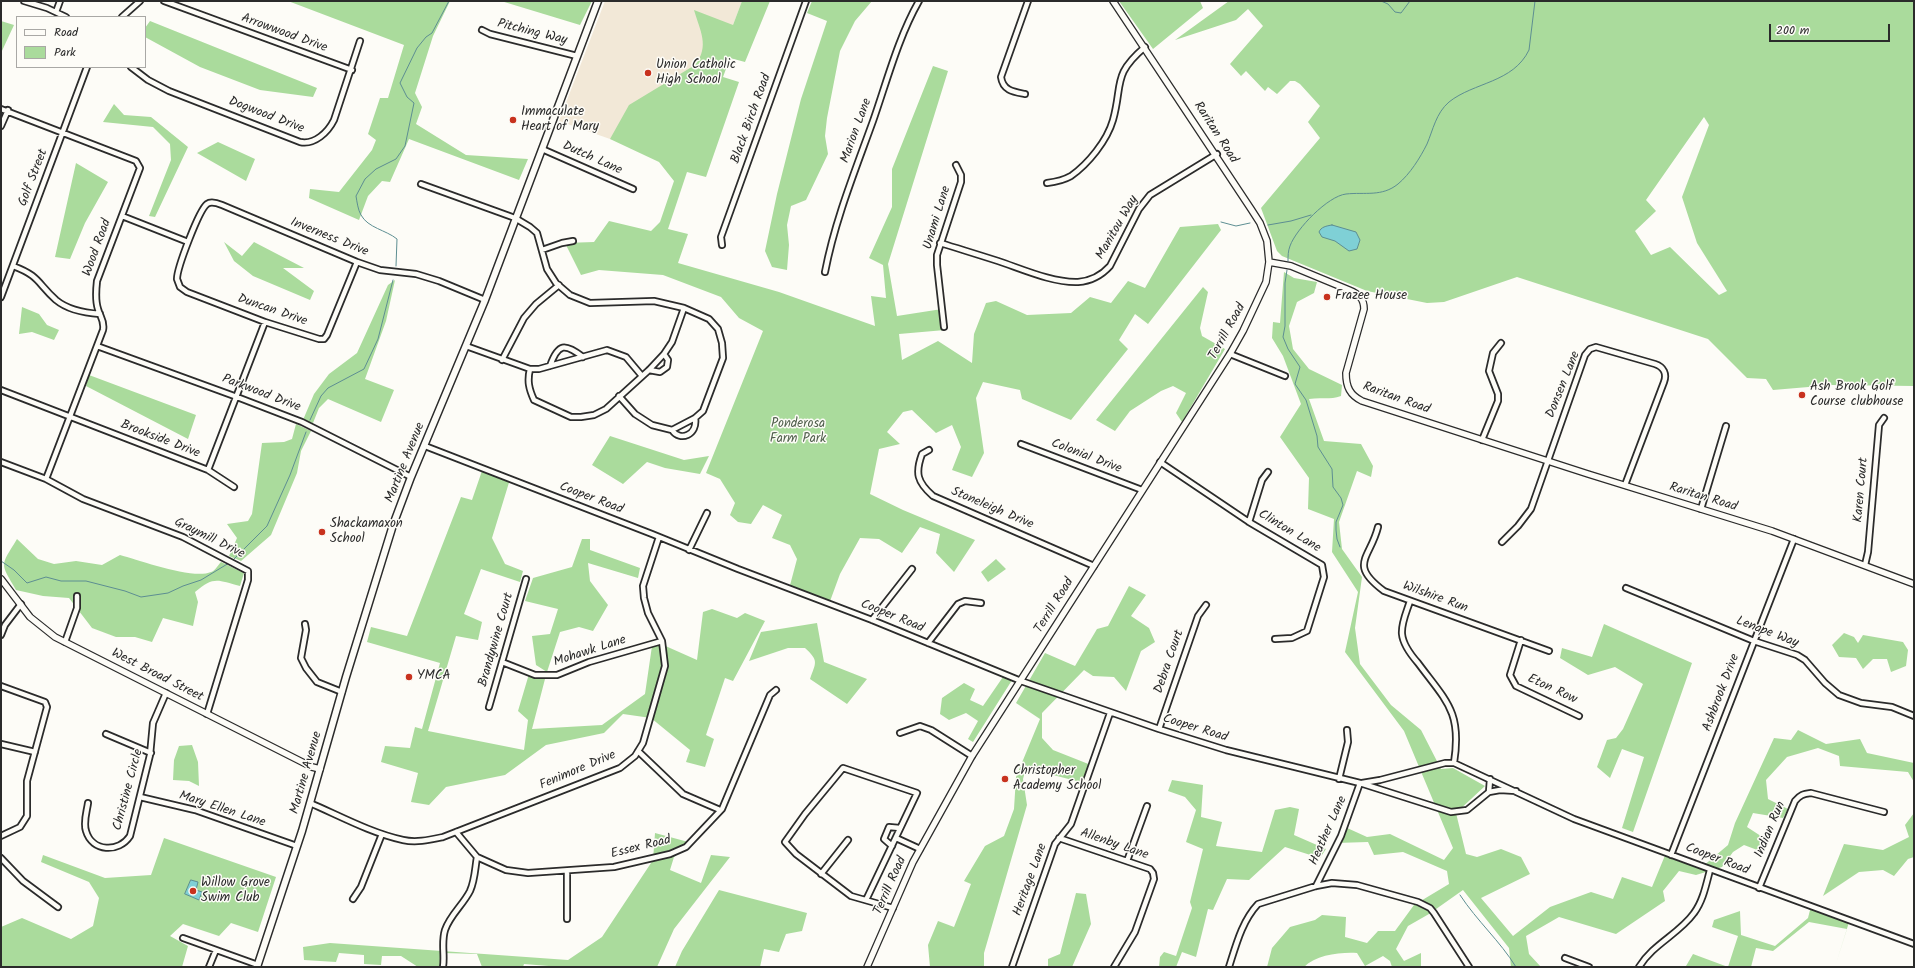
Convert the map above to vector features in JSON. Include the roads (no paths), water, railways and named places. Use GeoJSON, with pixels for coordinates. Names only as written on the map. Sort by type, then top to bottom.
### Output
{"type":"FeatureCollection","features":[{"type":"Feature","properties":{"kind":"main road","name":"Martine Avenue"},"geometry":{"type":"LineString","coordinates":[[257,966],[297,846],[376,577],[411,477],[485,300],[598,1]]}},
{"type":"Feature","properties":{"kind":"street"},"geometry":{"type":"LineString","coordinates":[[24,1],[64,16]]}},
{"type":"Feature","properties":{"kind":"street"},"geometry":{"type":"LineString","coordinates":[[56,12],[60,1]]}},
{"type":"Feature","properties":{"kind":"street"},"geometry":{"type":"LineString","coordinates":[[123,16],[140,1]]}},
{"type":"Feature","properties":{"kind":"street","name":"Arrowwood Drive"},"geometry":{"type":"LineString","coordinates":[[164,1],[352,70]]}},
{"type":"Feature","properties":{"kind":"street","name":"Black Birch Road"},"geometry":{"type":"LineString","coordinates":[[722,245],[722,237],[806,1]]}},
{"type":"Feature","properties":{"kind":"street","name":"Marion Lane"},"geometry":{"type":"LineString","coordinates":[[825,272],[835,229],[856,165],[902,36],[919,1]]}},
{"type":"Feature","properties":{"kind":"street"},"geometry":{"type":"LineString","coordinates":[[1025,94],[1008,90],[1003,84],[1001,77],[1028,1]]}},
{"type":"Feature","properties":{"kind":"street","name":"Raritan Road"},"geometry":{"type":"LineString","coordinates":[[1113,1],[1216,154],[1260,223],[1267,241],[1269,262],[1290,266],[1354,292],[1362,299],[1364,309],[1346,373],[1348,388],[1353,395],[1380,408],[1794,539],[1914,584]]}},
{"type":"Feature","properties":{"kind":"street","name":"Pitching Way"},"geometry":{"type":"LineString","coordinates":[[482,30],[490,34],[577,56]]}},
{"type":"Feature","properties":{"kind":"street","name":"Dogwood Drive"},"geometry":{"type":"LineString","coordinates":[[132,68],[148,80],[169,91],[304,143],[313,142],[330,129],[352,70],[360,41]]}},
{"type":"Feature","properties":{"kind":"street"},"geometry":{"type":"LineString","coordinates":[[1047,184],[1070,176],[1085,163],[1098,147],[1112,122],[1119,83],[1123,72],[1133,57],[1145,47]]}},
{"type":"Feature","properties":{"kind":"street","name":"Golf Street"},"geometry":{"type":"LineString","coordinates":[[1,297],[2,289],[87,68]]}},
{"type":"Feature","properties":{"kind":"street","name":"Wood Road"},"geometry":{"type":"LineString","coordinates":[[1,108],[138,163],[139,172],[97,280],[97,305],[104,326],[71,417],[46,479]]}},
{"type":"Feature","properties":{"kind":"street"},"geometry":{"type":"LineString","coordinates":[[1,126],[8,110]]}},
{"type":"Feature","properties":{"kind":"street","name":"Dutch Lane"},"geometry":{"type":"LineString","coordinates":[[542,149],[632,189]]}},
{"type":"Feature","properties":{"kind":"street","name":"Manitou Way"},"geometry":{"type":"LineString","coordinates":[[940,242],[1022,270],[1060,280],[1074,282],[1087,281],[1100,275],[1110,266],[1139,210],[1150,195],[1216,154]]}},
{"type":"Feature","properties":{"kind":"street","name":"Unami Lane"},"geometry":{"type":"LineString","coordinates":[[944,327],[937,265],[940,242],[961,182],[961,175],[956,165]]}},
{"type":"Feature","properties":{"kind":"street"},"geometry":{"type":"LineString","coordinates":[[421,184],[516,219],[537,233],[548,269],[559,285],[570,295],[590,302],[654,301],[684,308],[709,319],[718,329],[722,343],[723,358],[703,411],[695,418],[672,430]]}},
{"type":"Feature","properties":{"kind":"street","name":"Inverness Drive"},"geometry":{"type":"LineString","coordinates":[[188,242],[205,206],[216,203],[356,262],[380,270],[416,274],[439,281],[485,300]]}},
{"type":"Feature","properties":{"kind":"street"},"geometry":{"type":"LineString","coordinates":[[122,216],[188,242]]}},
{"type":"Feature","properties":{"kind":"street"},"geometry":{"type":"LineString","coordinates":[[542,250],[573,241]]}},
{"type":"Feature","properties":{"kind":"street","name":"Duncan Drive"},"geometry":{"type":"LineString","coordinates":[[188,242],[177,275],[180,287],[187,292],[265,322],[320,339],[324,339],[327,336],[356,262]]}},
{"type":"Feature","properties":{"kind":"street","name":"Terrill Road"},"geometry":{"type":"LineString","coordinates":[[867,967],[920,849],[972,756],[1230,354],[1261,294],[1266,282],[1269,262]]}},
{"type":"Feature","properties":{"kind":"street"},"geometry":{"type":"LineString","coordinates":[[12,266],[36,277],[51,295],[63,305],[81,312],[100,314]]}},
{"type":"Feature","properties":{"kind":"street"},"geometry":{"type":"LineString","coordinates":[[502,360],[524,318],[536,304],[559,285]]}},
{"type":"Feature","properties":{"kind":"street"},"geometry":{"type":"LineString","coordinates":[[530,369],[528,378],[530,390],[534,400],[571,416],[581,417],[594,415],[606,409],[649,370],[664,354],[672,342],[684,308]]}},
{"type":"Feature","properties":{"kind":"street","name":"Brookside Drive"},"geometry":{"type":"LineString","coordinates":[[1,390],[208,470],[265,322]]}},
{"type":"Feature","properties":{"kind":"street"},"geometry":{"type":"LineString","coordinates":[[1482,440],[1498,401],[1498,394],[1489,370],[1493,353],[1501,344]]}},
{"type":"Feature","properties":{"kind":"street","name":"Parkwood Drive"},"geometry":{"type":"LineString","coordinates":[[97,346],[302,422],[411,477]]}},
{"type":"Feature","properties":{"kind":"street"},"geometry":{"type":"LineString","coordinates":[[466,346],[530,369],[539,369],[607,350],[626,357],[642,376]]}},
{"type":"Feature","properties":{"kind":"street","name":"Donsen Lane"},"geometry":{"type":"LineString","coordinates":[[1502,542],[1518,526],[1531,509],[1546,460],[1587,352],[1593,348],[1600,347],[1656,364],[1664,370],[1665,380],[1625,485]]}},
{"type":"Feature","properties":{"kind":"street"},"geometry":{"type":"LineString","coordinates":[[550,366],[554,354],[559,349],[573,349],[583,357]]}},
{"type":"Feature","properties":{"kind":"street"},"geometry":{"type":"LineString","coordinates":[[649,370],[660,372],[667,367],[668,360],[664,354]]}},
{"type":"Feature","properties":{"kind":"street"},"geometry":{"type":"LineString","coordinates":[[1230,354],[1286,376]]}},
{"type":"Feature","properties":{"kind":"street"},"geometry":{"type":"LineString","coordinates":[[619,396],[635,414],[652,425],[672,430],[675,434],[681,436],[688,435],[694,430],[696,425],[695,418]]}},
{"type":"Feature","properties":{"kind":"street","name":"Karen Court"},"geometry":{"type":"LineString","coordinates":[[1865,565],[1868,552],[1879,425],[1884,418]]}},
{"type":"Feature","properties":{"kind":"street"},"geometry":{"type":"LineString","coordinates":[[1701,509],[1726,426]]}},
{"type":"Feature","properties":{"kind":"street","name":"Colonial Drive"},"geometry":{"type":"LineString","coordinates":[[1021,444],[1142,490]]}},
{"type":"Feature","properties":{"kind":"street","name":"Cooper Road"},"geometry":{"type":"LineString","coordinates":[[425,446],[872,620],[1021,681],[1159,730],[1226,750],[1360,783],[1442,810],[1458,812],[1473,807],[1489,792],[1500,790],[1516,791]]}},
{"type":"Feature","properties":{"kind":"street","name":"Stoneleigh Drive"},"geometry":{"type":"LineString","coordinates":[[929,450],[922,454],[917,467],[920,480],[925,489],[933,496],[1094,566]]}},
{"type":"Feature","properties":{"kind":"street"},"geometry":{"type":"LineString","coordinates":[[1,462],[46,479]]}},
{"type":"Feature","properties":{"kind":"street","name":"Clinton Lane"},"geometry":{"type":"LineString","coordinates":[[1160,462],[1249,522],[1322,565],[1324,568],[1324,577],[1307,631],[1292,638],[1275,639]]}},
{"type":"Feature","properties":{"kind":"street"},"geometry":{"type":"LineString","coordinates":[[208,470],[234,487]]}},
{"type":"Feature","properties":{"kind":"street"},"geometry":{"type":"LineString","coordinates":[[1249,522],[1262,480],[1268,472]]}},
{"type":"Feature","properties":{"kind":"street","name":"Graymill Drive"},"geometry":{"type":"LineString","coordinates":[[46,479],[73,495],[183,537],[248,571],[248,577],[207,714]]}},
{"type":"Feature","properties":{"kind":"street"},"geometry":{"type":"LineString","coordinates":[[689,550],[707,513]]}},
{"type":"Feature","properties":{"kind":"street","name":"Wilshire Run"},"geometry":{"type":"LineString","coordinates":[[1378,527],[1375,539],[1364,558],[1364,568],[1366,574],[1372,582],[1384,591],[1549,650]]}},
{"type":"Feature","properties":{"kind":"street","name":"Fenimore Drive"},"geometry":{"type":"LineString","coordinates":[[310,803],[382,834],[404,840],[423,841],[456,832],[620,768],[638,751],[643,743],[665,666],[662,641],[648,613],[644,598],[643,586],[660,537]]}},
{"type":"Feature","properties":{"kind":"street","name":"Ashbrook Drive"},"geometry":{"type":"LineString","coordinates":[[1671,855],[1794,539]]}},
{"type":"Feature","properties":{"kind":"street"},"geometry":{"type":"LineString","coordinates":[[872,620],[912,569]]}},
{"type":"Feature","properties":{"kind":"street","name":"West Broad Street"},"geometry":{"type":"LineString","coordinates":[[1,579],[20,604],[41,627],[65,642],[312,767],[320,769]]}},
{"type":"Feature","properties":{"kind":"street","name":"Brandywine Court"},"geometry":{"type":"LineString","coordinates":[[488,707],[526,579]]}},
{"type":"Feature","properties":{"kind":"street","name":"Lenape Way"},"geometry":{"type":"LineString","coordinates":[[1626,588],[1754,641],[1797,655],[1805,660],[1825,683],[1839,695],[1861,703],[1892,708],[1914,716]]}},
{"type":"Feature","properties":{"kind":"street"},"geometry":{"type":"LineString","coordinates":[[65,642],[77,608],[77,596]]}},
{"type":"Feature","properties":{"kind":"street"},"geometry":{"type":"LineString","coordinates":[[928,643],[958,604],[965,601],[980,603]]}},
{"type":"Feature","properties":{"kind":"street"},"geometry":{"type":"LineString","coordinates":[[1410,601],[1403,626],[1403,637],[1411,654],[1446,700],[1454,717],[1457,742],[1454,763]]}},
{"type":"Feature","properties":{"kind":"street"},"geometry":{"type":"LineString","coordinates":[[1,635],[5,625],[20,604]]}},
{"type":"Feature","properties":{"kind":"street","name":"Debra Court"},"geometry":{"type":"LineString","coordinates":[[1159,730],[1198,617],[1206,605]]}},
{"type":"Feature","properties":{"kind":"street"},"geometry":{"type":"LineString","coordinates":[[305,624],[306,630],[301,658],[306,668],[317,682],[342,692]]}},
{"type":"Feature","properties":{"kind":"street","name":"Eton Row"},"geometry":{"type":"LineString","coordinates":[[1521,640],[1510,675],[1516,686],[1579,716]]}},
{"type":"Feature","properties":{"kind":"street","name":"Mohawk Lane"},"geometry":{"type":"LineString","coordinates":[[502,662],[535,674],[552,675],[589,662],[662,641]]}},
{"type":"Feature","properties":{"kind":"street"},"geometry":{"type":"LineString","coordinates":[[1,686],[47,704],[27,780],[27,816],[20,827],[1,836]]}},
{"type":"Feature","properties":{"kind":"street","name":"Essex Road"},"geometry":{"type":"LineString","coordinates":[[456,832],[477,857],[506,870],[528,873],[567,872],[614,867],[670,854],[686,847],[720,810],[770,695],[776,690]]}},
{"type":"Feature","properties":{"kind":"street","name":"Christine Circle"},"geometry":{"type":"LineString","coordinates":[[88,802],[85,822],[88,837],[98,845],[112,848],[122,845],[130,836],[151,753],[153,723],[166,693]]}},
{"type":"Feature","properties":{"kind":"street","name":"Heritage Lane"},"geometry":{"type":"LineString","coordinates":[[1012,967],[1059,838],[1071,824],[1110,713]]}},
{"type":"Feature","properties":{"kind":"street"},"geometry":{"type":"LineString","coordinates":[[900,734],[920,726],[931,730],[972,756]]}},
{"type":"Feature","properties":{"kind":"street"},"geometry":{"type":"LineString","coordinates":[[1339,779],[1348,742],[1346,730]]}},
{"type":"Feature","properties":{"kind":"street"},"geometry":{"type":"LineString","coordinates":[[106,734],[151,753]]}},
{"type":"Feature","properties":{"kind":"street"},"geometry":{"type":"LineString","coordinates":[[1,744],[35,752]]}},
{"type":"Feature","properties":{"kind":"street"},"geometry":{"type":"LineString","coordinates":[[638,751],[683,794],[720,810]]}},
{"type":"Feature","properties":{"kind":"street","name":"Cooper Road"},"geometry":{"type":"LineString","coordinates":[[1360,783],[1380,780],[1445,763],[1454,763],[1574,818],[1710,870],[1914,944]]}},
{"type":"Feature","properties":{"kind":"street"},"geometry":{"type":"LineString","coordinates":[[866,900],[917,793],[843,768],[805,814],[785,842],[796,854],[851,896],[893,908]]}},
{"type":"Feature","properties":{"kind":"street"},"geometry":{"type":"LineString","coordinates":[[1489,792],[1490,779]]}},
{"type":"Feature","properties":{"kind":"street"},"geometry":{"type":"LineString","coordinates":[[1380,780],[1381,791]]}},
{"type":"Feature","properties":{"kind":"street","name":"Heather Lane"},"geometry":{"type":"LineString","coordinates":[[1316,886],[1341,836],[1360,783]]}},
{"type":"Feature","properties":{"kind":"street","name":"Indian Run"},"geometry":{"type":"LineString","coordinates":[[1759,888],[1798,796],[1803,794],[1811,794],[1884,812]]}},
{"type":"Feature","properties":{"kind":"street","name":"Mary Ellen Lane"},"geometry":{"type":"LineString","coordinates":[[140,797],[195,810],[297,846]]}},
{"type":"Feature","properties":{"kind":"street"},"geometry":{"type":"LineString","coordinates":[[1127,861],[1147,806]]}},
{"type":"Feature","properties":{"kind":"street"},"geometry":{"type":"LineString","coordinates":[[892,846],[884,838],[889,827],[900,828]]}},
{"type":"Feature","properties":{"kind":"street"},"geometry":{"type":"LineString","coordinates":[[353,899],[360,887],[382,834]]}},
{"type":"Feature","properties":{"kind":"street"},"geometry":{"type":"LineString","coordinates":[[896,838],[920,849]]}},
{"type":"Feature","properties":{"kind":"street","name":"Allenby Lane"},"geometry":{"type":"LineString","coordinates":[[1059,838],[1150,869],[1153,873],[1154,879],[1135,932],[1114,967]]}},
{"type":"Feature","properties":{"kind":"street"},"geometry":{"type":"LineString","coordinates":[[821,874],[848,840]]}},
{"type":"Feature","properties":{"kind":"street"},"geometry":{"type":"LineString","coordinates":[[443,967],[443,948],[446,929],[455,911],[469,892],[474,880],[477,857]]}},
{"type":"Feature","properties":{"kind":"street"},"geometry":{"type":"LineString","coordinates":[[1,858],[23,881],[58,907]]}},
{"type":"Feature","properties":{"kind":"street"},"geometry":{"type":"LineString","coordinates":[[1639,967],[1652,950],[1694,914],[1700,904],[1710,870]]}},
{"type":"Feature","properties":{"kind":"street"},"geometry":{"type":"LineString","coordinates":[[567,872],[567,919]]}},
{"type":"Feature","properties":{"kind":"street"},"geometry":{"type":"LineString","coordinates":[[1229,967],[1243,927],[1252,911],[1258,904],[1332,882],[1345,883],[1425,905],[1434,913],[1469,967]]}},
{"type":"Feature","properties":{"kind":"street"},"geometry":{"type":"LineString","coordinates":[[183,938],[257,966]]}},
{"type":"Feature","properties":{"kind":"street"},"geometry":{"type":"LineString","coordinates":[[210,967],[216,950]]}},
{"type":"Feature","properties":{"kind":"street"},"geometry":{"type":"LineString","coordinates":[[1565,958],[1589,967]]}},
{"type":"Feature","properties":{"kind":"water"},"geometry":{"type":"Polygon","coordinates":[[[1332,225],[1356,232],[1360,240],[1357,249],[1349,251],[1335,241],[1322,237],[1319,232],[1320,230],[1324,227],[1332,225]]]}},
{"type":"Feature","properties":{"kind":"water","name":"Willow Grove Swim Club"},"geometry":{"type":"Polygon","coordinates":[[[191,880],[198,882],[196,890],[202,892],[199,900],[185,894],[191,880]]]}},
{"type":"Feature","properties":{"kind":"waterway"},"geometry":{"type":"LineString","coordinates":[[396,266],[397,239],[368,223],[364,219],[359,211],[356,196],[365,179],[376,169],[396,159],[405,146],[414,103],[407,97],[400,83],[417,48],[426,37],[432,33],[449,1]]}},
{"type":"Feature","properties":{"kind":"waterway"},"geometry":{"type":"LineString","coordinates":[[1381,1],[1388,4],[1395,12],[1401,13],[1410,1]]}},
{"type":"Feature","properties":{"kind":"waterway"},"geometry":{"type":"LineString","coordinates":[[1288,261],[1289,250],[1293,239],[1314,214],[1322,207],[1339,196],[1346,194],[1386,191],[1398,184],[1411,171],[1421,155],[1438,116],[1449,102],[1459,95],[1503,76],[1522,61],[1529,50],[1535,1]]}},
{"type":"Feature","properties":{"kind":"waterway"},"geometry":{"type":"LineString","coordinates":[[1268,225],[1291,221],[1311,215]]}},
{"type":"Feature","properties":{"kind":"waterway"},"geometry":{"type":"LineString","coordinates":[[1221,222],[1236,226],[1250,223]]}},
{"type":"Feature","properties":{"kind":"waterway"},"geometry":{"type":"LineString","coordinates":[[1287,270],[1285,283],[1285,326],[1283,337],[1288,349],[1300,367],[1295,384],[1306,400],[1317,436],[1318,447],[1332,469],[1333,487],[1341,498],[1343,505],[1336,522],[1337,539],[1340,547]]}},
{"type":"Feature","properties":{"kind":"waterway"},"geometry":{"type":"LineString","coordinates":[[310,420],[321,396],[328,388],[364,369],[378,339],[393,280]]}},
{"type":"Feature","properties":{"kind":"waterway"},"geometry":{"type":"LineString","coordinates":[[232,561],[267,526],[290,475],[306,432]]}},
{"type":"Feature","properties":{"kind":"waterway"},"geometry":{"type":"LineString","coordinates":[[1,561],[14,570],[27,583],[46,577],[61,581],[86,581],[125,591],[141,597],[168,593],[201,580],[229,563]]}},
{"type":"Feature","properties":{"kind":"waterway"},"geometry":{"type":"LineString","coordinates":[[1460,895],[1503,948],[1516,967]]}},
{"type":"Feature","properties":{"kind":"place","name":"Union Catholic High School"},"geometry":{"type":"Point","coordinates":[648,73]}},
{"type":"Feature","properties":{"kind":"place","name":"Immaculate Heart of Mary"},"geometry":{"type":"Point","coordinates":[513,120]}},
{"type":"Feature","properties":{"kind":"place","name":"Frazee House"},"geometry":{"type":"Point","coordinates":[1327,297]}},
{"type":"Feature","properties":{"kind":"place","name":"Ash Brook Golf Course clubhouse"},"geometry":{"type":"Point","coordinates":[1802,395]}},
{"type":"Feature","properties":{"kind":"place","name":"Shackamaxon School"},"geometry":{"type":"Point","coordinates":[322,532]}},
{"type":"Feature","properties":{"kind":"place","name":"YMCA"},"geometry":{"type":"Point","coordinates":[409,677]}},
{"type":"Feature","properties":{"kind":"place","name":"Christopher Academy School"},"geometry":{"type":"Point","coordinates":[1005,779]}},
{"type":"Feature","properties":{"kind":"place","name":"Willow Grove Swim Club"},"geometry":{"type":"Point","coordinates":[193,891]}},
{"type":"Feature","properties":{"kind":"park label","name":"Ponderosa Farm Park"},"geometry":{"type":"Point","coordinates":[798,432]}}]}
